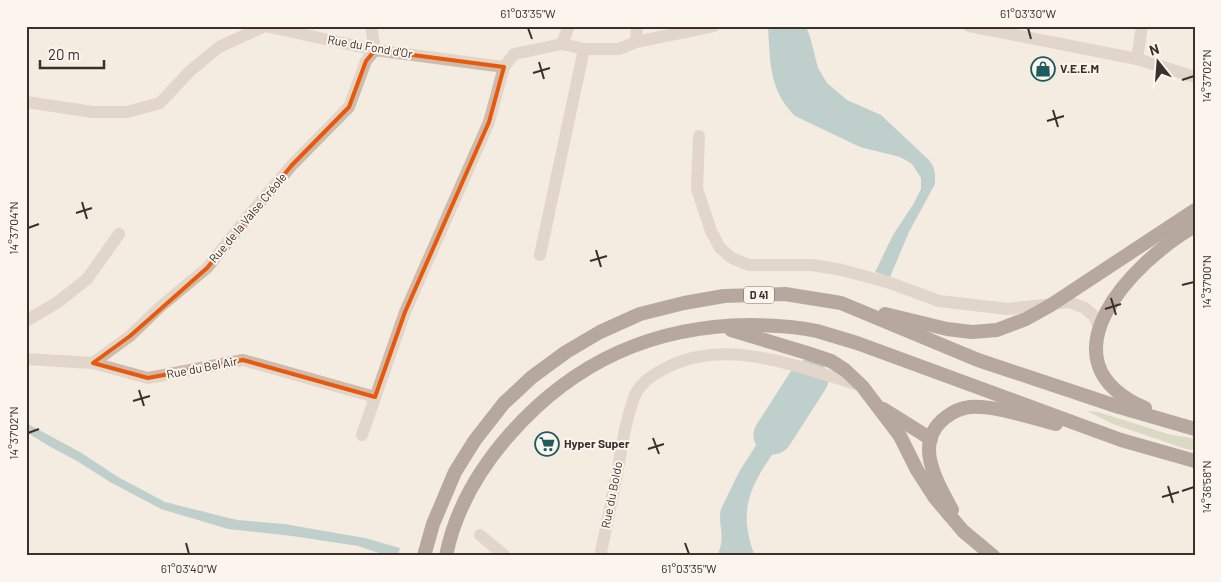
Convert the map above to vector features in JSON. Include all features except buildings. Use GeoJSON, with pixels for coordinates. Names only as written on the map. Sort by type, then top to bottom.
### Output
{"type":"FeatureCollection","features":[{"type":"Feature","properties":{"kind":"highway"},"geometry":{"type":"LineString","coordinates":[[840,303],[947,329],[972,332],[997,330],[1026,319],[1051,305],[1195,210]]}},
{"type":"Feature","properties":{"kind":"highway"},"geometry":{"type":"LineString","coordinates":[[1194,429],[1131,402],[1114,390],[1106,379],[1097,360],[1096,344],[1099,328],[1108,306],[1123,287],[1148,261],[1195,226]]}},
{"type":"Feature","properties":{"kind":"highway","name":"D 41"},"geometry":{"type":"LineString","coordinates":[[424,556],[433,524],[455,472],[475,440],[504,404],[532,377],[566,352],[600,332],[640,314],[684,303],[724,296],[785,294],[840,303],[978,360],[1119,407],[1194,429]]}},
{"type":"Feature","properties":{"kind":"highway"},"geometry":{"type":"LineString","coordinates":[[446,556],[460,511],[469,491],[505,440],[531,410],[582,371],[621,350],[645,341],[718,326],[765,325],[816,331],[857,343],[1121,440]]}},
{"type":"Feature","properties":{"kind":"highway"},"geometry":{"type":"LineString","coordinates":[[718,326],[831,361],[845,370],[862,386],[900,436],[917,470],[935,498],[963,531],[993,556]]}},
{"type":"Feature","properties":{"kind":"highway"},"geometry":{"type":"LineString","coordinates":[[874,404],[931,439]]}},
{"type":"Feature","properties":{"kind":"highway"},"geometry":{"type":"LineString","coordinates":[[963,531],[937,480],[930,461],[929,448],[932,435],[940,422],[956,410],[970,407],[987,408],[1121,440],[1195,461]]}},
{"type":"Feature","properties":{"kind":"street","name":"Rue du Fond d'Or"},"geometry":{"type":"LineString","coordinates":[[26,102],[93,112],[126,112],[160,103],[190,71],[219,47],[265,26],[287,28],[375,50],[504,67]]}},
{"type":"Feature","properties":{"kind":"street"},"geometry":{"type":"LineString","coordinates":[[371,26],[375,50]]}},
{"type":"Feature","properties":{"kind":"street"},"geometry":{"type":"LineString","coordinates":[[562,44],[569,26]]}},
{"type":"Feature","properties":{"kind":"street"},"geometry":{"type":"LineString","coordinates":[[636,42],[637,26]]}},
{"type":"Feature","properties":{"kind":"street"},"geometry":{"type":"LineString","coordinates":[[362,436],[405,312],[489,122],[504,67],[514,54],[562,44],[584,49],[619,49],[636,42],[714,26]]}},
{"type":"Feature","properties":{"kind":"street"},"geometry":{"type":"LineString","coordinates":[[969,26],[1137,60],[1195,77]]}},
{"type":"Feature","properties":{"kind":"street"},"geometry":{"type":"LineString","coordinates":[[1137,60],[1142,26]]}},
{"type":"Feature","properties":{"kind":"street"},"geometry":{"type":"LineString","coordinates":[[540,255],[584,49]]}},
{"type":"Feature","properties":{"kind":"street","name":"Rue de la Valse Créole"},"geometry":{"type":"LineString","coordinates":[[93,363],[130,336],[160,307],[207,268],[292,165],[349,107],[366,61],[375,50]]}},
{"type":"Feature","properties":{"kind":"street"},"geometry":{"type":"LineString","coordinates":[[699,136],[697,189],[711,231],[720,248],[732,258],[749,265],[812,265],[842,270],[890,283],[939,301],[1008,309],[1069,302],[1084,308],[1094,316],[1099,328]]}},
{"type":"Feature","properties":{"kind":"street"},"geometry":{"type":"LineString","coordinates":[[26,321],[58,302],[87,279],[119,234]]}},
{"type":"Feature","properties":{"kind":"street","name":"Rue du Boldo"},"geometry":{"type":"LineString","coordinates":[[600,556],[624,434],[637,392],[652,375],[679,360],[716,354],[751,356],[791,365],[862,386]]}},
{"type":"Feature","properties":{"kind":"street","name":"Rue du Bel Air"},"geometry":{"type":"LineString","coordinates":[[26,358],[93,363],[148,378],[243,360],[375,397]]}},
{"type":"Feature","properties":{"kind":"street"},"geometry":{"type":"LineString","coordinates":[[480,535],[505,556]]}},
{"type":"Feature","properties":{"kind":"highlighted area"},"geometry":{"type":"Polygon","coordinates":[[[375,50],[504,67],[489,122],[405,312],[375,397],[243,360],[148,378],[93,363],[130,336],[207,268],[292,165],[349,107],[366,61],[375,50]]]}},
{"type":"Feature","properties":{"kind":"green space"},"geometry":{"type":"Polygon","coordinates":[[[1087,411],[1098,412],[1168,434],[1195,439],[1195,450],[1186,449],[1113,424],[1087,411]]]}},
{"type":"Feature","properties":{"kind":"water"},"geometry":{"type":"Polygon","coordinates":[[[768,26],[806,26],[818,68],[827,83],[847,100],[881,115],[933,166],[935,184],[909,232],[890,277],[875,272],[893,235],[921,189],[921,178],[912,164],[900,157],[860,147],[795,116],[780,96],[772,74],[768,26]]]}},
{"type":"Feature","properties":{"kind":"water"},"geometry":{"type":"Polygon","coordinates":[[[792,387],[815,394],[761,472],[750,497],[747,510],[747,524],[749,539],[755,556],[717,556],[722,537],[721,509],[739,472],[760,439],[777,399],[792,387]]]}},
{"type":"Feature","properties":{"kind":"water"},"geometry":{"type":"Polygon","coordinates":[[[26,423],[165,502],[237,520],[284,524],[365,538],[400,548],[398,556],[388,556],[358,546],[228,529],[161,509],[110,482],[26,432],[26,423]]]}},
{"type":"Feature","properties":{"kind":"waterway"},"geometry":{"type":"LineString","coordinates":[[773,435],[809,379]]}},
{"type":"Feature","properties":{"kind":"place","name":"V.E.E.M"},"geometry":{"type":"Point","coordinates":[1043,69]}},
{"type":"Feature","properties":{"kind":"place","name":"Hyper Super"},"geometry":{"type":"Point","coordinates":[547,444]}}]}
